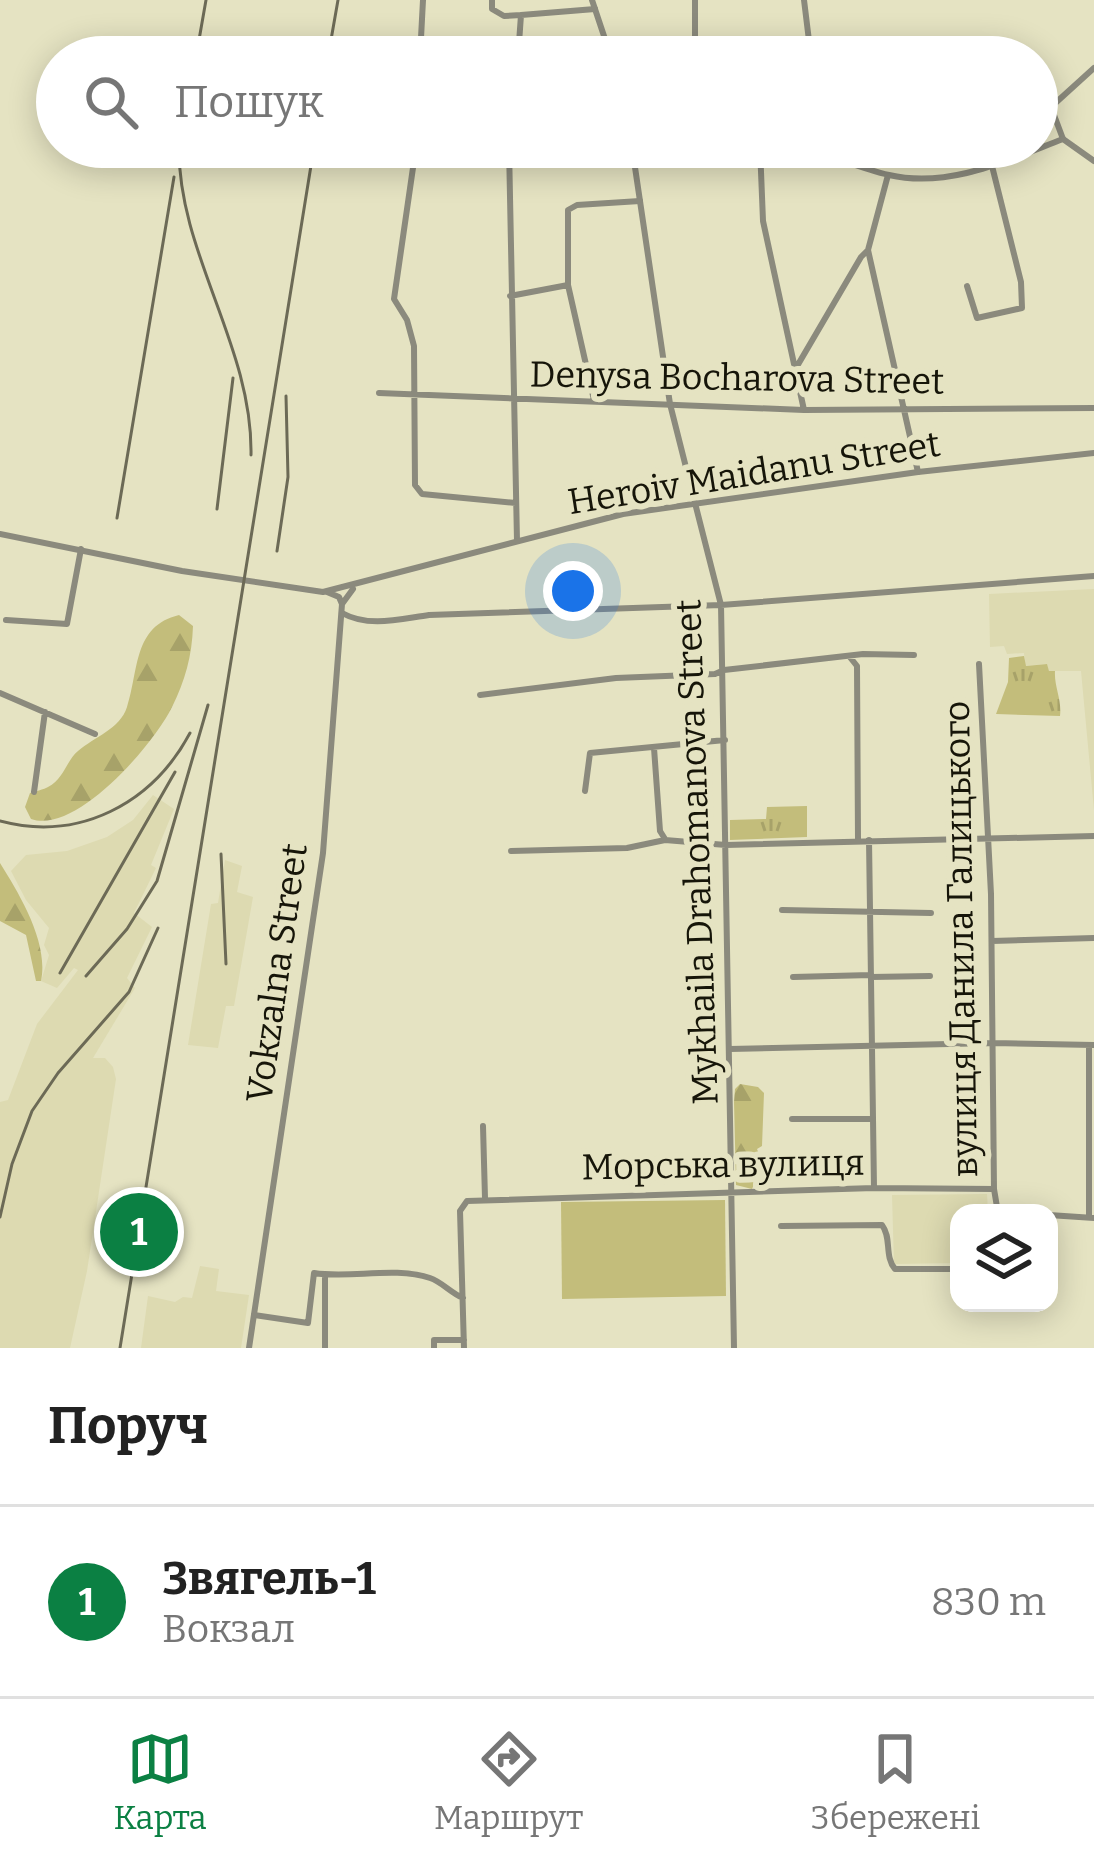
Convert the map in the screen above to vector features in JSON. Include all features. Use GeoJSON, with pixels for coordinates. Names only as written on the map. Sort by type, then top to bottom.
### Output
{"type":"FeatureCollection","features":[{"type":"Feature","properties":{"kind":"street"},"geometry":{"type":"LineString","coordinates":[[421,36],[423,0]]}},
{"type":"Feature","properties":{"kind":"street"},"geometry":{"type":"LineString","coordinates":[[492,0],[492,9],[504,16],[593,4],[604,36]]}},
{"type":"Feature","properties":{"kind":"street"},"geometry":{"type":"LineString","coordinates":[[695,0],[695,36]]}},
{"type":"Feature","properties":{"kind":"street"},"geometry":{"type":"LineString","coordinates":[[804,0],[808,36]]}},
{"type":"Feature","properties":{"kind":"street"},"geometry":{"type":"LineString","coordinates":[[520,36],[521,16]]}},
{"type":"Feature","properties":{"kind":"street"},"geometry":{"type":"LineString","coordinates":[[1058,101],[1094,68]]}},
{"type":"Feature","properties":{"kind":"street"},"geometry":{"type":"LineString","coordinates":[[1058,126],[1063,139],[1094,161]]}},
{"type":"Feature","properties":{"kind":"street"},"geometry":{"type":"LineString","coordinates":[[1058,141],[1063,139]]}},
{"type":"Feature","properties":{"kind":"street"},"geometry":{"type":"LineString","coordinates":[[413,168],[394,299],[407,320],[414,346],[417,491],[516,503]]}},
{"type":"Feature","properties":{"kind":"street"},"geometry":{"type":"LineString","coordinates":[[509,168],[518,542]]}},
{"type":"Feature","properties":{"kind":"street","name":"Mykhaila Drahomanova Street"},"geometry":{"type":"LineString","coordinates":[[635,168],[670,404],[722,605],[734,1348]]}},
{"type":"Feature","properties":{"kind":"street"},"geometry":{"type":"LineString","coordinates":[[761,168],[763,221],[804,410]]}},
{"type":"Feature","properties":{"kind":"street"},"geometry":{"type":"LineString","coordinates":[[869,168],[888,175],[934,178],[982,168]]}},
{"type":"Feature","properties":{"kind":"street"},"geometry":{"type":"LineString","coordinates":[[967,286],[976,317],[1022,308],[1024,303],[992,168]]}},
{"type":"Feature","properties":{"kind":"street"},"geometry":{"type":"LineString","coordinates":[[888,175],[868,250],[918,472]]}},
{"type":"Feature","properties":{"kind":"street"},"geometry":{"type":"LineString","coordinates":[[594,401],[568,285],[571,207],[640,201]]}},
{"type":"Feature","properties":{"kind":"street"},"geometry":{"type":"LineString","coordinates":[[795,370],[868,250]]}},
{"type":"Feature","properties":{"kind":"street"},"geometry":{"type":"LineString","coordinates":[[510,296],[568,285]]}},
{"type":"Feature","properties":{"kind":"street","name":"Denysa Bocharova Street"},"geometry":{"type":"LineString","coordinates":[[379,393],[804,410],[1094,408]]}},
{"type":"Feature","properties":{"kind":"street","name":"Heroiv Maidanu Street"},"geometry":{"type":"LineString","coordinates":[[323,592],[623,514],[918,472],[1094,453]]}},
{"type":"Feature","properties":{"kind":"street"},"geometry":{"type":"LineString","coordinates":[[0,534],[182,571],[323,592],[339,597],[342,609],[353,619],[388,621],[429,615],[722,605],[1094,576]]}},
{"type":"Feature","properties":{"kind":"street"},"geometry":{"type":"LineString","coordinates":[[6,620],[67,624],[81,549]]}},
{"type":"Feature","properties":{"kind":"street"},"geometry":{"type":"LineString","coordinates":[[342,609],[345,596],[358,586]]}},
{"type":"Feature","properties":{"kind":"street","name":"Vokzalna Street"},"geometry":{"type":"LineString","coordinates":[[249,1348],[323,853],[342,609]]}},
{"type":"Feature","properties":{"kind":"street"},"geometry":{"type":"LineString","coordinates":[[846,656],[854,658],[857,666],[858,839]]}},
{"type":"Feature","properties":{"kind":"street"},"geometry":{"type":"LineString","coordinates":[[480,694],[616,678],[715,674],[846,656],[914,656]]}},
{"type":"Feature","properties":{"kind":"street","name":"вулиця Данила Галицького"},"geometry":{"type":"LineString","coordinates":[[980,664],[996,1204]]}},
{"type":"Feature","properties":{"kind":"street"},"geometry":{"type":"LineString","coordinates":[[0,693],[95,734]]}},
{"type":"Feature","properties":{"kind":"street"},"geometry":{"type":"LineString","coordinates":[[34,792],[45,712]]}},
{"type":"Feature","properties":{"kind":"street"},"geometry":{"type":"LineString","coordinates":[[585,790],[590,753],[725,740]]}},
{"type":"Feature","properties":{"kind":"street"},"geometry":{"type":"LineString","coordinates":[[654,748],[660,831],[665,840]]}},
{"type":"Feature","properties":{"kind":"street"},"geometry":{"type":"LineString","coordinates":[[511,851],[627,848],[665,840],[726,845],[1094,836]]}},
{"type":"Feature","properties":{"kind":"street"},"geometry":{"type":"LineString","coordinates":[[869,840],[874,1188]]}},
{"type":"Feature","properties":{"kind":"street"},"geometry":{"type":"LineString","coordinates":[[782,910],[931,914]]}},
{"type":"Feature","properties":{"kind":"street"},"geometry":{"type":"LineString","coordinates":[[992,941],[1094,938]]}},
{"type":"Feature","properties":{"kind":"street"},"geometry":{"type":"LineString","coordinates":[[794,977],[930,976]]}},
{"type":"Feature","properties":{"kind":"street"},"geometry":{"type":"LineString","coordinates":[[730,1049],[1092,1045],[1092,1217],[1058,1215]]}},
{"type":"Feature","properties":{"kind":"street"},"geometry":{"type":"LineString","coordinates":[[792,1119],[874,1119]]}},
{"type":"Feature","properties":{"kind":"street"},"geometry":{"type":"LineString","coordinates":[[483,1126],[485,1198]]}},
{"type":"Feature","properties":{"kind":"street","name":"Морська вулиця"},"geometry":{"type":"LineString","coordinates":[[463,1298],[460,1211],[467,1201],[874,1188],[994,1189]]}},
{"type":"Feature","properties":{"kind":"street"},"geometry":{"type":"LineString","coordinates":[[781,1226],[882,1225],[895,1269],[950,1269]]}},
{"type":"Feature","properties":{"kind":"street"},"geometry":{"type":"LineString","coordinates":[[308,1323],[314,1273],[429,1277],[463,1298],[464,1344],[434,1340],[434,1348]]}},
{"type":"Feature","properties":{"kind":"street"},"geometry":{"type":"LineString","coordinates":[[325,1348],[326,1275]]}},
{"type":"Feature","properties":{"kind":"street"},"geometry":{"type":"LineString","coordinates":[[254,1315],[325,1326]]}},
{"type":"Feature","properties":{"kind":"shaded area"},"geometry":{"type":"Polygon","coordinates":[[[1094,589],[1094,810],[1081,671],[1049,671],[1046,664],[1025,666],[1024,653],[1007,654],[1004,646],[990,647],[989,594],[1094,589]]]}},
{"type":"Feature","properties":{"kind":"shaded area"},"geometry":{"type":"Polygon","coordinates":[[[153,795],[174,809],[151,865],[156,868],[134,913],[152,927],[127,978],[135,988],[93,1058],[105,1058],[116,1079],[87,1271],[70,1348],[0,1348],[0,1102],[8,1100],[37,1024],[78,970],[74,968],[57,988],[41,981],[49,955],[44,945],[49,928],[26,900],[11,871],[26,855],[67,851],[107,837],[133,820],[153,795]]]}},
{"type":"Feature","properties":{"kind":"shaded area"},"geometry":{"type":"Polygon","coordinates":[[[225,860],[242,866],[237,892],[253,897],[234,1006],[226,1006],[218,1048],[188,1045],[211,904],[218,903],[225,860]]]}},
{"type":"Feature","properties":{"kind":"shaded area"},"geometry":{"type":"Polygon","coordinates":[[[987,1194],[988,1204],[950,1204],[950,1263],[894,1264],[892,1195],[987,1194]]]}},
{"type":"Feature","properties":{"kind":"shaded area"},"geometry":{"type":"Polygon","coordinates":[[[200,1266],[219,1269],[216,1291],[249,1295],[241,1348],[141,1348],[148,1296],[175,1302],[192,1298],[200,1266]]]}},
{"type":"Feature","properties":{"kind":"green space"},"geometry":{"type":"Polygon","coordinates":[[[179,615],[193,626],[191,648],[181,688],[163,723],[131,763],[91,800],[49,820],[31,819],[25,807],[30,793],[53,784],[78,751],[119,721],[145,639],[164,621],[179,615]]]}},
{"type":"Feature","properties":{"kind":"green space"},"geometry":{"type":"Polygon","coordinates":[[[1024,656],[1026,666],[1047,664],[1049,671],[1055,671],[1060,716],[996,714],[1008,682],[1009,658],[1024,656]]]}},
{"type":"Feature","properties":{"kind":"green space"},"geometry":{"type":"Polygon","coordinates":[[[807,806],[807,837],[730,840],[730,820],[766,819],[767,807],[807,806]]]}},
{"type":"Feature","properties":{"kind":"green space"},"geometry":{"type":"Polygon","coordinates":[[[0,863],[37,935],[41,981],[36,981],[26,935],[0,921],[0,863]]]}},
{"type":"Feature","properties":{"kind":"green space"},"geometry":{"type":"Polygon","coordinates":[[[740,1084],[764,1093],[762,1146],[757,1149],[763,1164],[752,1189],[736,1185],[734,1102],[740,1084]]]}},
{"type":"Feature","properties":{"kind":"green space"},"geometry":{"type":"Polygon","coordinates":[[[725,1200],[726,1296],[562,1299],[561,1202],[725,1200]]]}},
{"type":"Feature","properties":{"kind":"railway"},"geometry":{"type":"LineString","coordinates":[[200,36],[206,0]]}},
{"type":"Feature","properties":{"kind":"railway"},"geometry":{"type":"LineString","coordinates":[[332,36],[338,0]]}},
{"type":"Feature","properties":{"kind":"railway"},"geometry":{"type":"LineString","coordinates":[[181,168],[190,225],[240,376],[251,455]]}},
{"type":"Feature","properties":{"kind":"railway"},"geometry":{"type":"LineString","coordinates":[[120,1348],[311,168]]}},
{"type":"Feature","properties":{"kind":"railway"},"geometry":{"type":"LineString","coordinates":[[117,518],[174,177]]}},
{"type":"Feature","properties":{"kind":"railway"},"geometry":{"type":"LineString","coordinates":[[217,509],[233,378]]}},
{"type":"Feature","properties":{"kind":"railway"},"geometry":{"type":"LineString","coordinates":[[277,551],[288,477],[286,396]]}},
{"type":"Feature","properties":{"kind":"railway"},"geometry":{"type":"LineString","coordinates":[[86,976],[127,929],[157,881],[208,705]]}},
{"type":"Feature","properties":{"kind":"railway"},"geometry":{"type":"LineString","coordinates":[[0,821],[58,826],[110,812],[155,780],[190,733]]}},
{"type":"Feature","properties":{"kind":"railway"},"geometry":{"type":"LineString","coordinates":[[60,973],[175,772]]}},
{"type":"Feature","properties":{"kind":"railway"},"geometry":{"type":"LineString","coordinates":[[221,854],[226,964]]}},
{"type":"Feature","properties":{"kind":"railway"},"geometry":{"type":"LineString","coordinates":[[0,1217],[12,1164],[32,1111],[58,1073],[129,992],[158,928]]}},
{"type":"Feature","properties":{"kind":"place","name":"Звягель-1"},"geometry":{"type":"Point","coordinates":[139,1232]}}]}
